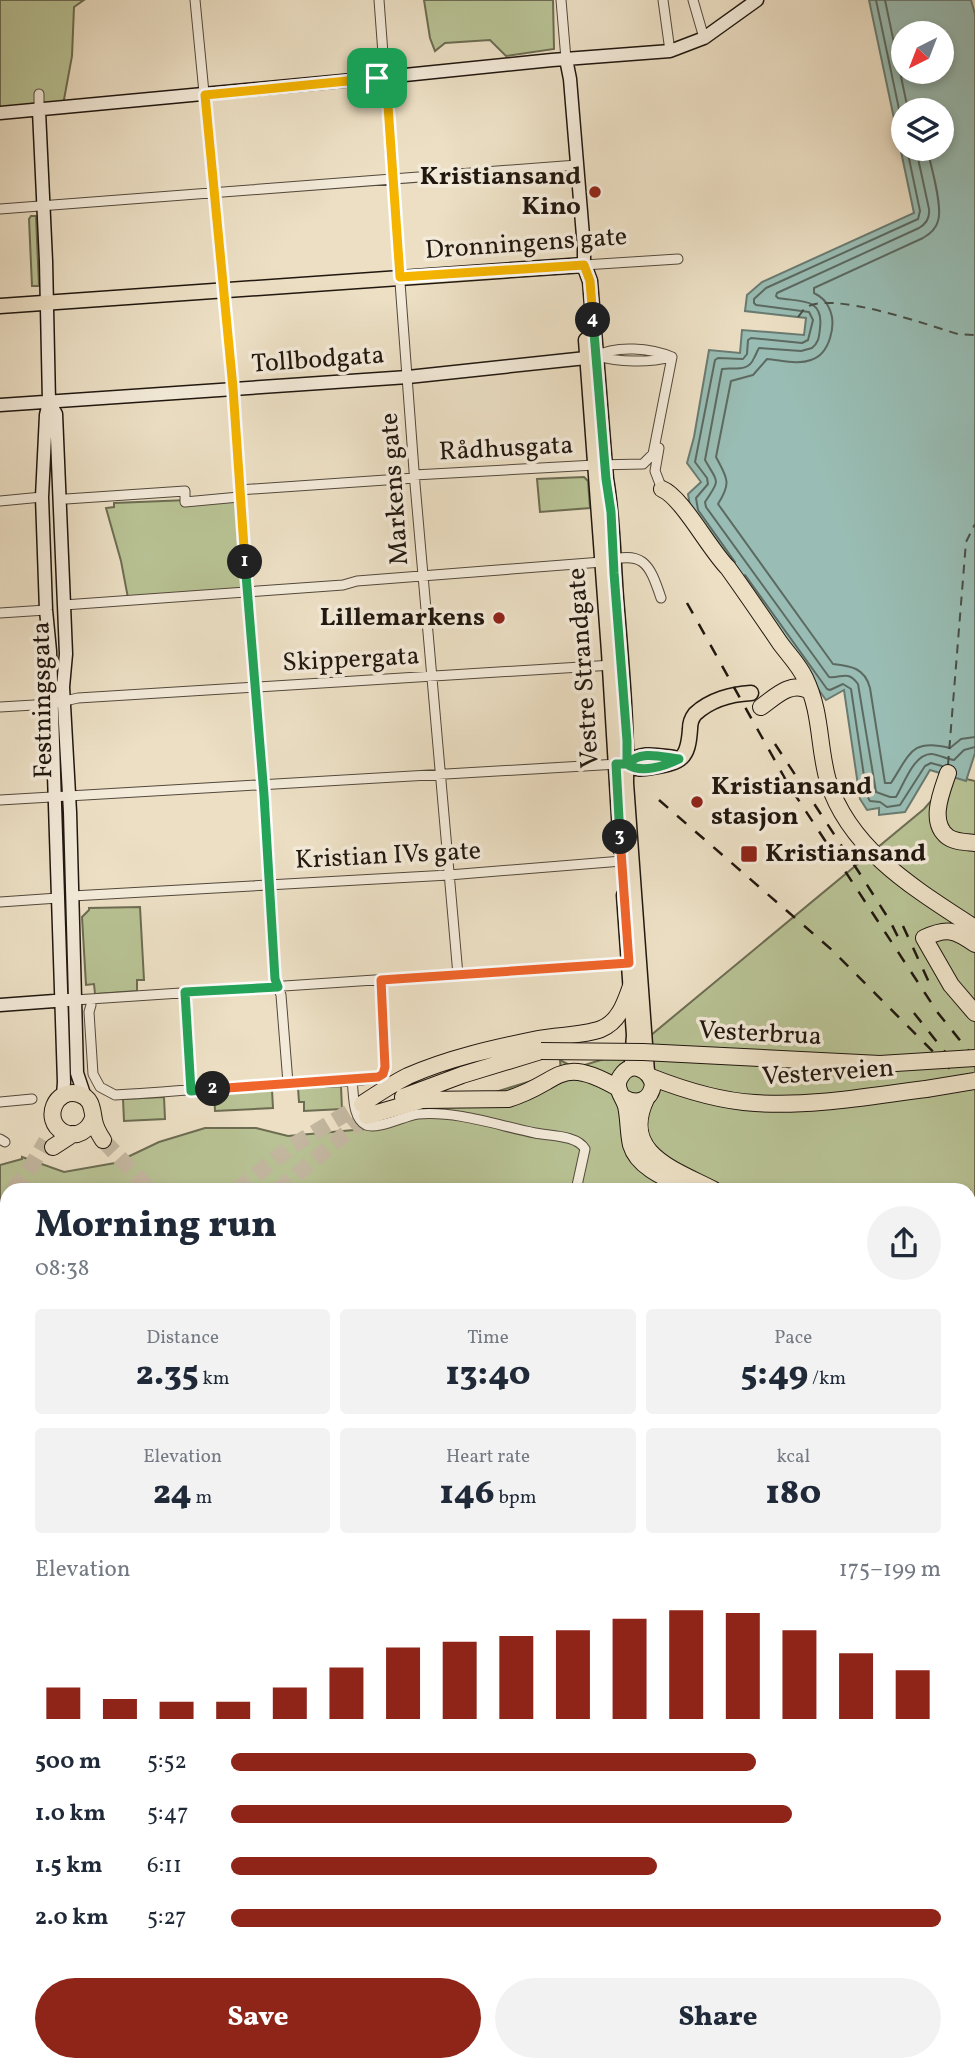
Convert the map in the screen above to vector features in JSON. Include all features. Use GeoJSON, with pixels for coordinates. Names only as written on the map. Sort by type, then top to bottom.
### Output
{"type":"FeatureCollection","features":[{"type":"Feature","properties":{"kind":"highway"},"geometry":{"type":"LineString","coordinates":[[662,489],[674,496],[717,557],[729,568],[805,678],[817,712],[827,778],[836,801],[860,837],[888,869],[975,928]]}},
{"type":"Feature","properties":{"kind":"highway"},"geometry":{"type":"LineString","coordinates":[[756,700],[792,687],[799,686],[808,690]]}},
{"type":"Feature","properties":{"kind":"highway"},"geometry":{"type":"LineString","coordinates":[[948,773],[938,821],[949,838],[975,843]]}},
{"type":"Feature","properties":{"kind":"highway"},"geometry":{"type":"LineString","coordinates":[[975,944],[954,931],[940,932],[924,938],[951,985],[975,1013]]}},
{"type":"Feature","properties":{"kind":"highway"},"geometry":{"type":"LineString","coordinates":[[365,1110],[390,1086],[447,1062],[552,1037],[602,1029],[610,1024],[625,1005],[631,986]]}},
{"type":"Feature","properties":{"kind":"highway"},"geometry":{"type":"LineString","coordinates":[[580,1033],[598,1041],[629,1069]]}},
{"type":"Feature","properties":{"kind":"highway","name":"Vesterbrua"},"geometry":{"type":"LineString","coordinates":[[365,1110],[429,1086],[541,1051],[643,1052],[880,1064],[975,1058]]}},
{"type":"Feature","properties":{"kind":"highway"},"geometry":{"type":"LineString","coordinates":[[678,1183],[648,1167],[638,1158],[631,1144],[619,1078],[629,1069],[640,1068],[649,1075],[653,1084],[641,1109],[639,1125],[647,1150],[662,1163],[701,1183]]}},
{"type":"Feature","properties":{"kind":"highway"},"geometry":{"type":"LineString","coordinates":[[365,1110],[422,1100],[508,1099],[566,1071],[596,1076],[634,1102],[648,1097]]}},
{"type":"Feature","properties":{"kind":"highway","name":"Vesterveien"},"geometry":{"type":"LineString","coordinates":[[649,1075],[685,1090],[752,1103],[787,1104],[926,1090],[975,1081]]}},
{"type":"Feature","properties":{"kind":"highway","name":"Vesterveien"},"geometry":{"type":"LineString","coordinates":[[648,1097],[685,1090]]}},
{"type":"Feature","properties":{"kind":"highway"},"geometry":{"type":"LineString","coordinates":[[74,1093],[85,1097],[93,1108],[100,1142],[60,1129],[52,1115],[55,1104],[63,1096],[74,1093]]}},
{"type":"Feature","properties":{"kind":"highway"},"geometry":{"type":"LineString","coordinates":[[54,1120],[50,1144],[87,1129],[93,1118]]}},
{"type":"Feature","properties":{"kind":"main road"},"geometry":{"type":"LineString","coordinates":[[0,113],[670,51],[704,38],[757,0]]}},
{"type":"Feature","properties":{"kind":"main road","name":"Vestre Strandgate"},"geometry":{"type":"LineString","coordinates":[[566,59],[584,248],[581,281],[591,357],[615,665],[621,764],[622,861],[634,1035],[629,1069]]}},
{"type":"Feature","properties":{"kind":"main road","name":"Festningsgata"},"geometry":{"type":"LineString","coordinates":[[39,111],[49,402],[42,497],[46,610],[57,703],[61,797],[72,896],[69,1000]]}},
{"type":"Feature","properties":{"kind":"main road","name":"Dronningens gate"},"geometry":{"type":"LineString","coordinates":[[0,306],[584,265]]}},
{"type":"Feature","properties":{"kind":"main road","name":"Tollbodgata"},"geometry":{"type":"LineString","coordinates":[[0,405],[408,377],[591,357]]}},
{"type":"Feature","properties":{"kind":"main road","name":"Festningsgata"},"geometry":{"type":"LineString","coordinates":[[49,402],[56,414],[66,654],[57,703]]}},
{"type":"Feature","properties":{"kind":"main road","name":"Vestre Strandgate"},"geometry":{"type":"LineString","coordinates":[[621,764],[644,755],[679,759],[687,752],[691,721],[695,714],[728,695],[756,700]]}},
{"type":"Feature","properties":{"kind":"main road","name":"Vestre Strandgate"},"geometry":{"type":"LineString","coordinates":[[621,764],[629,821],[649,1075]]}},
{"type":"Feature","properties":{"kind":"main road","name":"Festningsgata"},"geometry":{"type":"LineString","coordinates":[[61,797],[58,898],[69,1000]]}},
{"type":"Feature","properties":{"kind":"main road"},"geometry":{"type":"LineString","coordinates":[[0,1005],[69,1000]]}},
{"type":"Feature","properties":{"kind":"main road"},"geometry":{"type":"LineString","coordinates":[[63,1096],[69,1000]]}},
{"type":"Feature","properties":{"kind":"main road"},"geometry":{"type":"LineString","coordinates":[[69,1000],[78,1073],[85,1097]]}},
{"type":"Feature","properties":{"kind":"street"},"geometry":{"type":"LineString","coordinates":[[195,0],[233,388],[275,979],[282,1004],[288,1083]]}},
{"type":"Feature","properties":{"kind":"street","name":"Markens gate"},"geometry":{"type":"LineString","coordinates":[[379,0],[414,477],[458,975]]}},
{"type":"Feature","properties":{"kind":"street"},"geometry":{"type":"LineString","coordinates":[[561,0],[566,59]]}},
{"type":"Feature","properties":{"kind":"street"},"geometry":{"type":"LineString","coordinates":[[663,0],[670,51]]}},
{"type":"Feature","properties":{"kind":"street"},"geometry":{"type":"LineString","coordinates":[[694,0],[704,38]]}},
{"type":"Feature","properties":{"kind":"street","name":"Festningsgata"},"geometry":{"type":"LineString","coordinates":[[39,94],[39,111]]}},
{"type":"Feature","properties":{"kind":"street"},"geometry":{"type":"LineString","coordinates":[[0,209],[577,165]]}},
{"type":"Feature","properties":{"kind":"street","name":"Dronningens gate"},"geometry":{"type":"LineString","coordinates":[[584,265],[678,259]]}},
{"type":"Feature","properties":{"kind":"street","name":"Tollbodgata"},"geometry":{"type":"LineString","coordinates":[[591,357],[656,361],[671,357]]}},
{"type":"Feature","properties":{"kind":"street"},"geometry":{"type":"LineString","coordinates":[[662,489],[655,471],[672,377],[671,357]]}},
{"type":"Feature","properties":{"kind":"street","name":"Rådhusgata"},"geometry":{"type":"LineString","coordinates":[[66,499],[185,491],[185,502],[239,493],[414,477],[643,464],[653,454],[671,357]]}},
{"type":"Feature","properties":{"kind":"street"},"geometry":{"type":"LineString","coordinates":[[0,501],[42,497]]}},
{"type":"Feature","properties":{"kind":"street"},"geometry":{"type":"LineString","coordinates":[[64,606],[344,585],[356,581],[457,574],[631,556],[644,561],[653,574],[661,598]]}},
{"type":"Feature","properties":{"kind":"street"},"geometry":{"type":"LineString","coordinates":[[0,613],[46,610]]}},
{"type":"Feature","properties":{"kind":"street","name":"Skippergata"},"geometry":{"type":"LineString","coordinates":[[0,707],[57,703],[78,698],[615,665]]}},
{"type":"Feature","properties":{"kind":"street"},"geometry":{"type":"LineString","coordinates":[[0,800],[621,764]]}},
{"type":"Feature","properties":{"kind":"street","name":"Kristian IVs gate"},"geometry":{"type":"LineString","coordinates":[[72,896],[449,875],[622,861]]}},
{"type":"Feature","properties":{"kind":"street"},"geometry":{"type":"LineString","coordinates":[[0,902],[58,898]]}},
{"type":"Feature","properties":{"kind":"street"},"geometry":{"type":"LineString","coordinates":[[69,1000],[629,963]]}},
{"type":"Feature","properties":{"kind":"street"},"geometry":{"type":"LineString","coordinates":[[91,1005],[89,1012],[93,1074],[100,1087],[115,1095],[352,1080],[383,1074],[385,1067],[381,980]]}},
{"type":"Feature","properties":{"kind":"street"},"geometry":{"type":"LineString","coordinates":[[185,992],[191,1091]]}},
{"type":"Feature","properties":{"kind":"street"},"geometry":{"type":"LineString","coordinates":[[352,1080],[357,1116],[367,1125],[375,1127],[416,1114],[446,1114],[477,1118],[578,1142],[584,1145],[585,1149],[578,1183]]}},
{"type":"Feature","properties":{"kind":"street"},"geometry":{"type":"LineString","coordinates":[[0,1102],[32,1099]]}},
{"type":"Feature","properties":{"kind":"green space"},"geometry":{"type":"Polygon","coordinates":[[[0,0],[84,0],[74,7],[72,56],[63,105],[0,109],[0,0]]]}},
{"type":"Feature","properties":{"kind":"green space"},"geometry":{"type":"Polygon","coordinates":[[[424,0],[553,0],[554,49],[506,56],[490,40],[445,43],[435,51],[430,38],[424,0]]]}},
{"type":"Feature","properties":{"kind":"green space"},"geometry":{"type":"Polygon","coordinates":[[[31,216],[36,216],[39,286],[32,286],[31,216]]]}},
{"type":"Feature","properties":{"kind":"green space"},"geometry":{"type":"Polygon","coordinates":[[[584,477],[588,481],[590,508],[540,512],[537,479],[584,477]]]}},
{"type":"Feature","properties":{"kind":"green space"},"geometry":{"type":"Polygon","coordinates":[[[238,498],[246,594],[128,598],[106,508],[114,507],[114,503],[238,498]]]}},
{"type":"Feature","properties":{"kind":"green space"},"geometry":{"type":"Polygon","coordinates":[[[953,776],[975,781],[975,1183],[0,1183],[0,1165],[22,1157],[64,1172],[115,1163],[159,1142],[205,1128],[256,1128],[288,1136],[376,1128],[561,1072],[560,1060],[575,1068],[633,1050],[924,809],[953,776]]]}},
{"type":"Feature","properties":{"kind":"green space"},"geometry":{"type":"Polygon","coordinates":[[[140,907],[144,980],[137,980],[137,991],[95,994],[94,984],[86,985],[82,917],[89,908],[140,907]]]}},
{"type":"Feature","properties":{"kind":"green space"},"geometry":{"type":"Polygon","coordinates":[[[341,1086],[342,1109],[304,1111],[304,1102],[299,1102],[298,1088],[341,1086]]]}},
{"type":"Feature","properties":{"kind":"green space"},"geometry":{"type":"Polygon","coordinates":[[[272,1090],[273,1108],[215,1111],[214,1093],[272,1090]]]}},
{"type":"Feature","properties":{"kind":"green space"},"geometry":{"type":"Polygon","coordinates":[[[164,1097],[165,1119],[124,1121],[123,1099],[164,1097]]]}},
{"type":"Feature","properties":{"kind":"water"},"geometry":{"type":"Polygon","coordinates":[[[869,0],[971,0],[975,14],[975,753],[966,781],[930,770],[905,812],[879,815],[879,808],[867,810],[860,799],[844,690],[826,700],[691,512],[688,494],[701,482],[687,463],[709,350],[740,353],[742,330],[804,335],[806,318],[745,311],[747,295],[762,282],[914,213],[903,161],[954,161],[954,98],[891,98],[891,104],[869,0]]]}},
{"type":"Feature","properties":{"kind":"ferry route"},"geometry":{"type":"LineString","coordinates":[[798,317],[805,308],[836,303],[880,311],[958,334],[975,335]]}},
{"type":"Feature","properties":{"kind":"ferry route"},"geometry":{"type":"LineString","coordinates":[[948,765],[966,542],[975,524]]}},
{"type":"Feature","properties":{"kind":"tunnel"},"geometry":{"type":"LineString","coordinates":[[246,1183],[292,1146],[362,1104]]}},
{"type":"Feature","properties":{"kind":"tunnel"},"geometry":{"type":"LineString","coordinates":[[286,1183],[367,1116]]}},
{"type":"Feature","properties":{"kind":"tunnel"},"geometry":{"type":"LineString","coordinates":[[103,1140],[143,1183]]}},
{"type":"Feature","properties":{"kind":"tunnel"},"geometry":{"type":"LineString","coordinates":[[18,1183],[46,1141]]}},
{"type":"Feature","properties":{"kind":"railway"},"geometry":{"type":"LineString","coordinates":[[687,603],[788,784],[938,1013],[975,1059]]}},
{"type":"Feature","properties":{"kind":"railway"},"geometry":{"type":"LineString","coordinates":[[775,744],[899,939]]}},
{"type":"Feature","properties":{"kind":"railway"},"geometry":{"type":"LineString","coordinates":[[659,800],[832,950],[975,1094]]}},
{"type":"Feature","properties":{"kind":"railway"},"geometry":{"type":"LineString","coordinates":[[903,926],[933,991]]}},
{"type":"Feature","properties":{"kind":"railway"},"geometry":{"type":"LineString","coordinates":[[914,1013],[945,1052]]}},
{"type":"Feature","properties":{"kind":"place","name":"Kristiansand Kino"},"geometry":{"type":"Point","coordinates":[595,192]}},
{"type":"Feature","properties":{"kind":"place","name":"Lillemarkens"},"geometry":{"type":"Point","coordinates":[499,618]}},
{"type":"Feature","properties":{"kind":"place","name":"Kristiansand stasjon"},"geometry":{"type":"Point","coordinates":[697,802]}},
{"type":"Feature","properties":{"kind":"place","name":"Kristiansand"},"geometry":{"type":"Point","coordinates":[749,854]}},
{"type":"Feature","properties":{"kind":"route"},"geometry":{"type":"LineString","coordinates":[[377,78],[205,95],[233,388],[239,497],[271,893],[275,979],[278,987],[185,992],[191,1091],[378,1077],[383,1074],[385,1067],[381,980],[629,963],[616,764],[627,764],[640,769],[668,764],[679,759],[644,755],[634,757],[627,764],[611,512],[590,281],[584,265],[400,277],[386,77],[377,78]]}}]}
